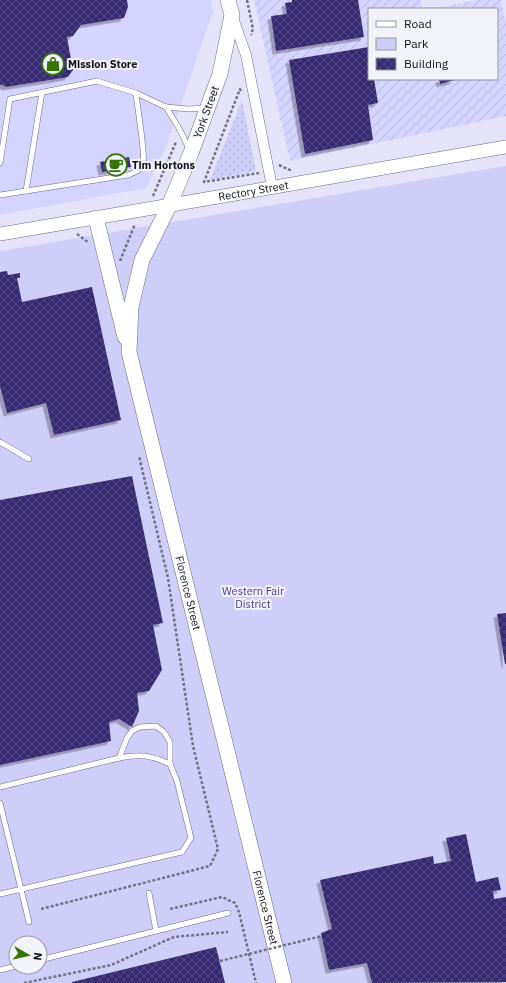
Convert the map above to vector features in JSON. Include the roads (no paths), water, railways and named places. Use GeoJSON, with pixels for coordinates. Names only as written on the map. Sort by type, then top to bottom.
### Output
{"type":"FeatureCollection","features":[{"type":"Feature","properties":{"kind":"main road","name":"York Street"},"geometry":{"type":"LineString","coordinates":[[169,206],[191,153],[220,74],[232,15],[228,0]]}},
{"type":"Feature","properties":{"kind":"main road","name":"Florence Street"},"geometry":{"type":"LineString","coordinates":[[169,206],[142,260],[131,307],[129,352],[284,983]]}},
{"type":"Feature","properties":{"kind":"main road"},"geometry":{"type":"LineString","coordinates":[[98,224],[129,352]]}},
{"type":"Feature","properties":{"kind":"street","name":"York Street"},"geometry":{"type":"LineString","coordinates":[[232,15],[246,55],[272,187]]}},
{"type":"Feature","properties":{"kind":"street","name":"Rectory Street"},"geometry":{"type":"LineString","coordinates":[[0,234],[98,224],[169,206],[506,147]]}},
{"type":"Feature","properties":{"kind":"lane"},"geometry":{"type":"LineString","coordinates":[[0,163],[10,99],[97,82],[136,94],[166,107],[188,109],[208,107]]}},
{"type":"Feature","properties":{"kind":"lane"},"geometry":{"type":"LineString","coordinates":[[26,190],[42,92]]}},
{"type":"Feature","properties":{"kind":"lane"},"geometry":{"type":"LineString","coordinates":[[0,195],[128,175],[136,172],[143,165],[143,153],[136,94]]}},
{"type":"Feature","properties":{"kind":"lane"},"geometry":{"type":"LineString","coordinates":[[166,107],[180,130],[191,153]]}},
{"type":"Feature","properties":{"kind":"lane"},"geometry":{"type":"LineString","coordinates":[[0,442],[29,459]]}},
{"type":"Feature","properties":{"kind":"lane"},"geometry":{"type":"LineString","coordinates":[[0,894],[182,852],[191,838],[177,781],[170,764],[170,742],[164,732],[156,726],[140,726],[132,731],[127,738],[119,758]]}},
{"type":"Feature","properties":{"kind":"lane"},"geometry":{"type":"LineString","coordinates":[[0,787],[136,755],[153,757],[170,764]]}},
{"type":"Feature","properties":{"kind":"lane"},"geometry":{"type":"LineString","coordinates":[[0,803],[29,922]]}},
{"type":"Feature","properties":{"kind":"lane"},"geometry":{"type":"LineString","coordinates":[[149,893],[156,931]]}},
{"type":"Feature","properties":{"kind":"lane"},"geometry":{"type":"LineString","coordinates":[[48,958],[228,913]]}},
{"type":"Feature","properties":{"kind":"place","name":"Mission Store"},"geometry":{"type":"Point","coordinates":[53,64]}},
{"type":"Feature","properties":{"kind":"place","name":"Tim Hortons"},"geometry":{"type":"Point","coordinates":[116,165]}},
{"type":"Feature","properties":{"kind":"park label","name":"Western Fair District"},"geometry":{"type":"Point","coordinates":[253,597]}}]}
